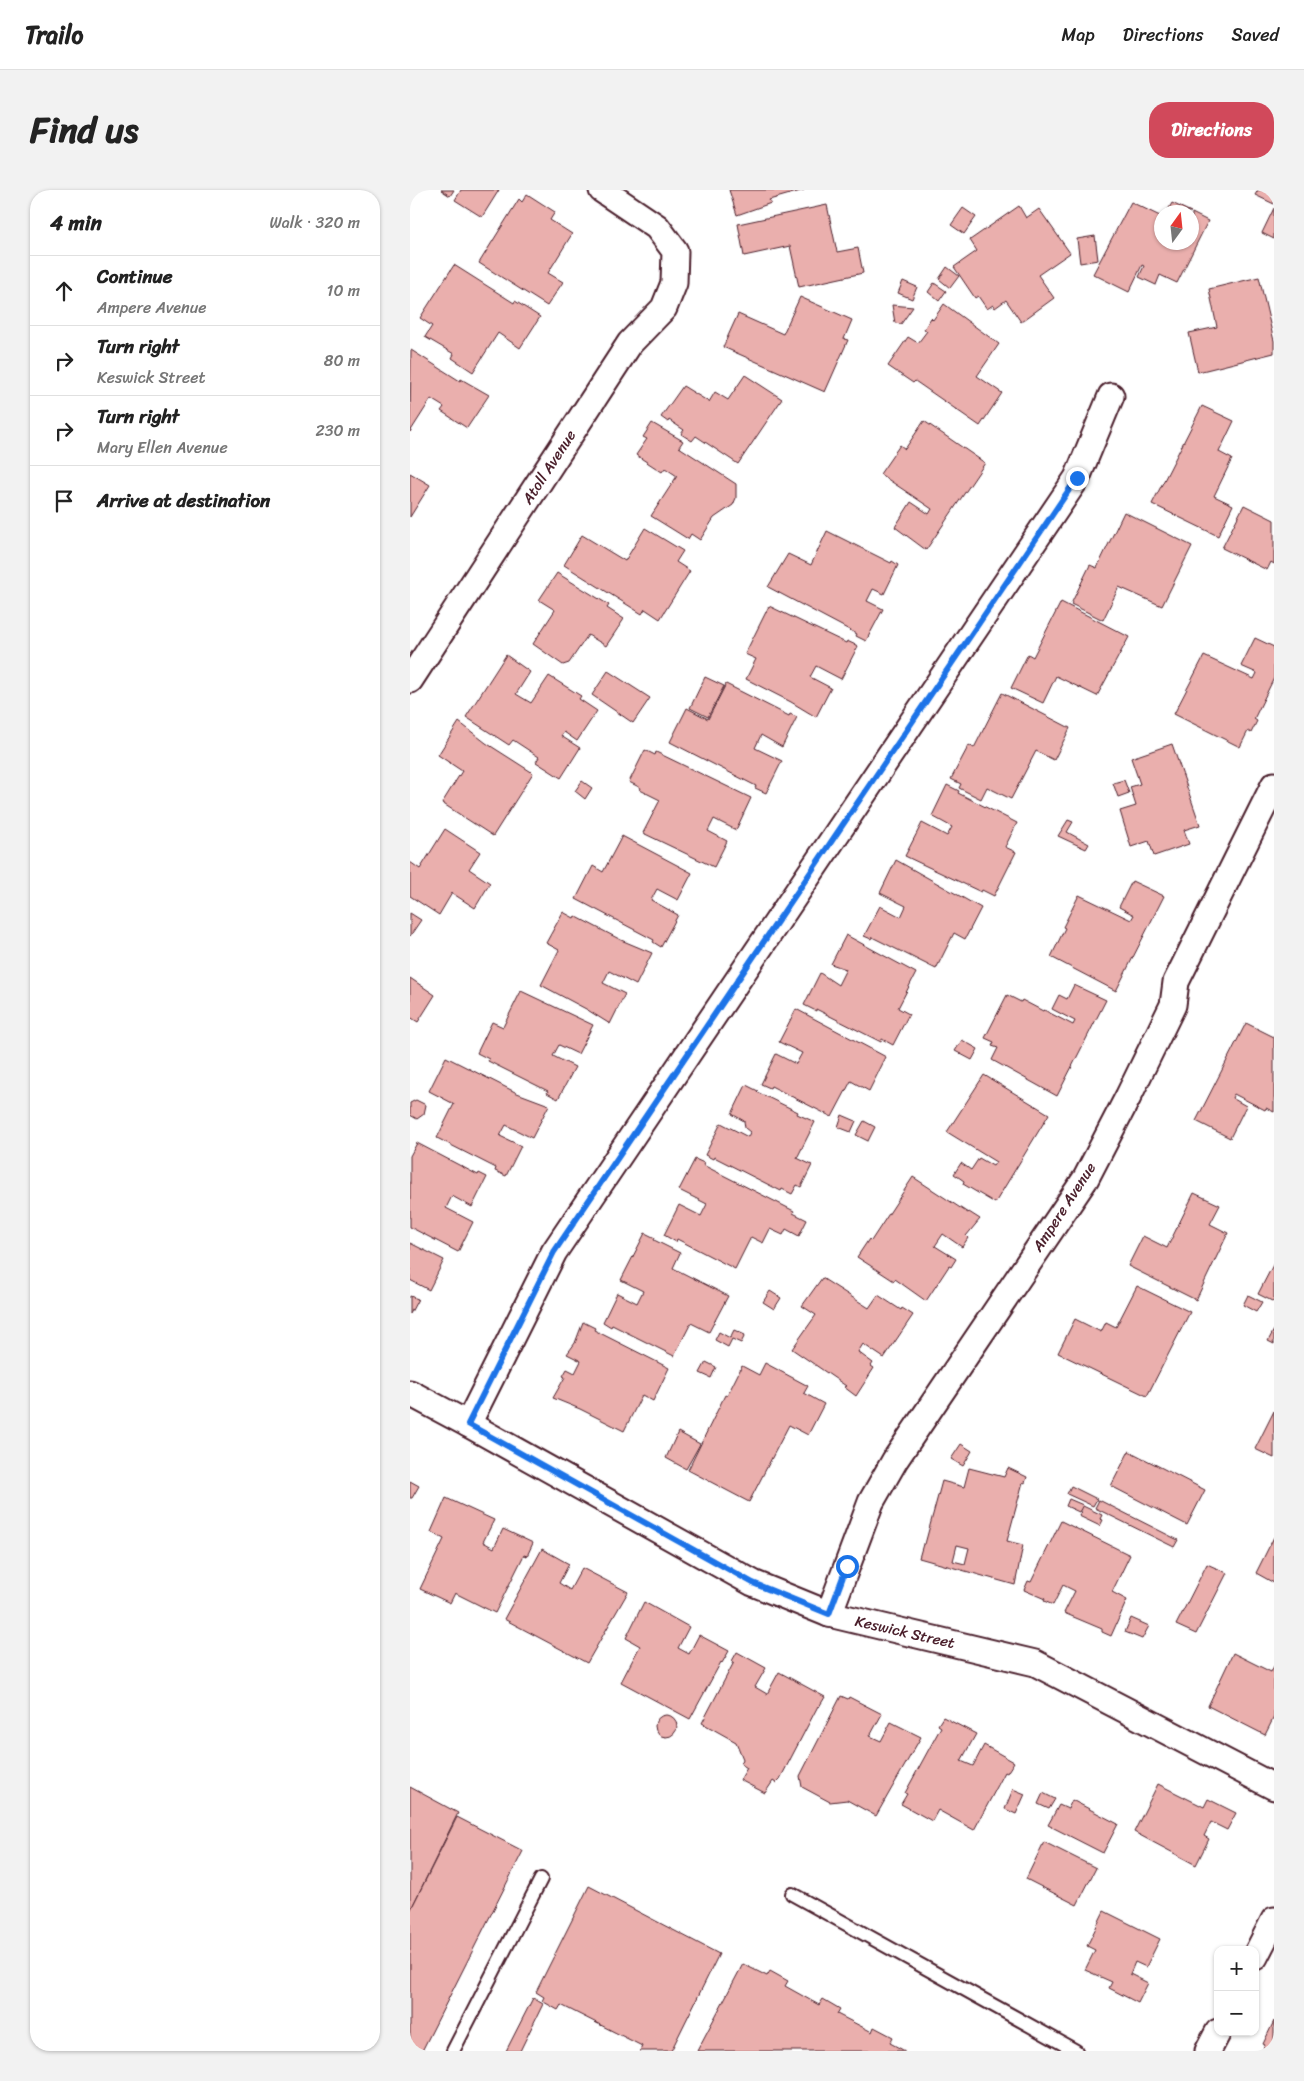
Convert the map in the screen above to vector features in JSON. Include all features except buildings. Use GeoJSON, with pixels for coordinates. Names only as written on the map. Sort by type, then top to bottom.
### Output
{"type":"FeatureCollection","features":[{"type":"Feature","properties":{"kind":"street","name":"Atoll Avenue"},"geometry":{"type":"LineString","coordinates":[[410,680],[630,343],[664,308],[674,283],[675,251],[657,227],[602,190]]}},
{"type":"Feature","properties":{"kind":"street"},"geometry":{"type":"LineString","coordinates":[[468,1424],[554,1252],[1077,478],[1111,396]]}},
{"type":"Feature","properties":{"kind":"street","name":"Ampere Avenue"},"geometry":{"type":"LineString","coordinates":[[829,1614],[872,1502],[895,1460],[1086,1178],[1173,1005],[1176,982],[1274,785]]}},
{"type":"Feature","properties":{"kind":"street","name":"Keswick Street"},"geometry":{"type":"LineString","coordinates":[[410,1393],[753,1583],[829,1614],[1035,1663],[1274,1787]]}},
{"type":"Feature","properties":{"kind":"street"},"geometry":{"type":"LineString","coordinates":[[1259,1949],[1274,1920]]}},
{"type":"Feature","properties":{"kind":"street"},"geometry":{"type":"LineString","coordinates":[[1208,2051],[1216,2036]]}},
{"type":"Feature","properties":{"kind":"lane"},"geometry":{"type":"LineString","coordinates":[[453,2051],[541,1879]]}},
{"type":"Feature","properties":{"kind":"lane"},"geometry":{"type":"LineString","coordinates":[[792,1894],[1076,2051]]}},
{"type":"Feature","properties":{"kind":"route"},"geometry":{"type":"LineString","coordinates":[[847,1566],[829,1614],[799,1604],[753,1583],[468,1424],[554,1252],[1077,478]]}}]}
